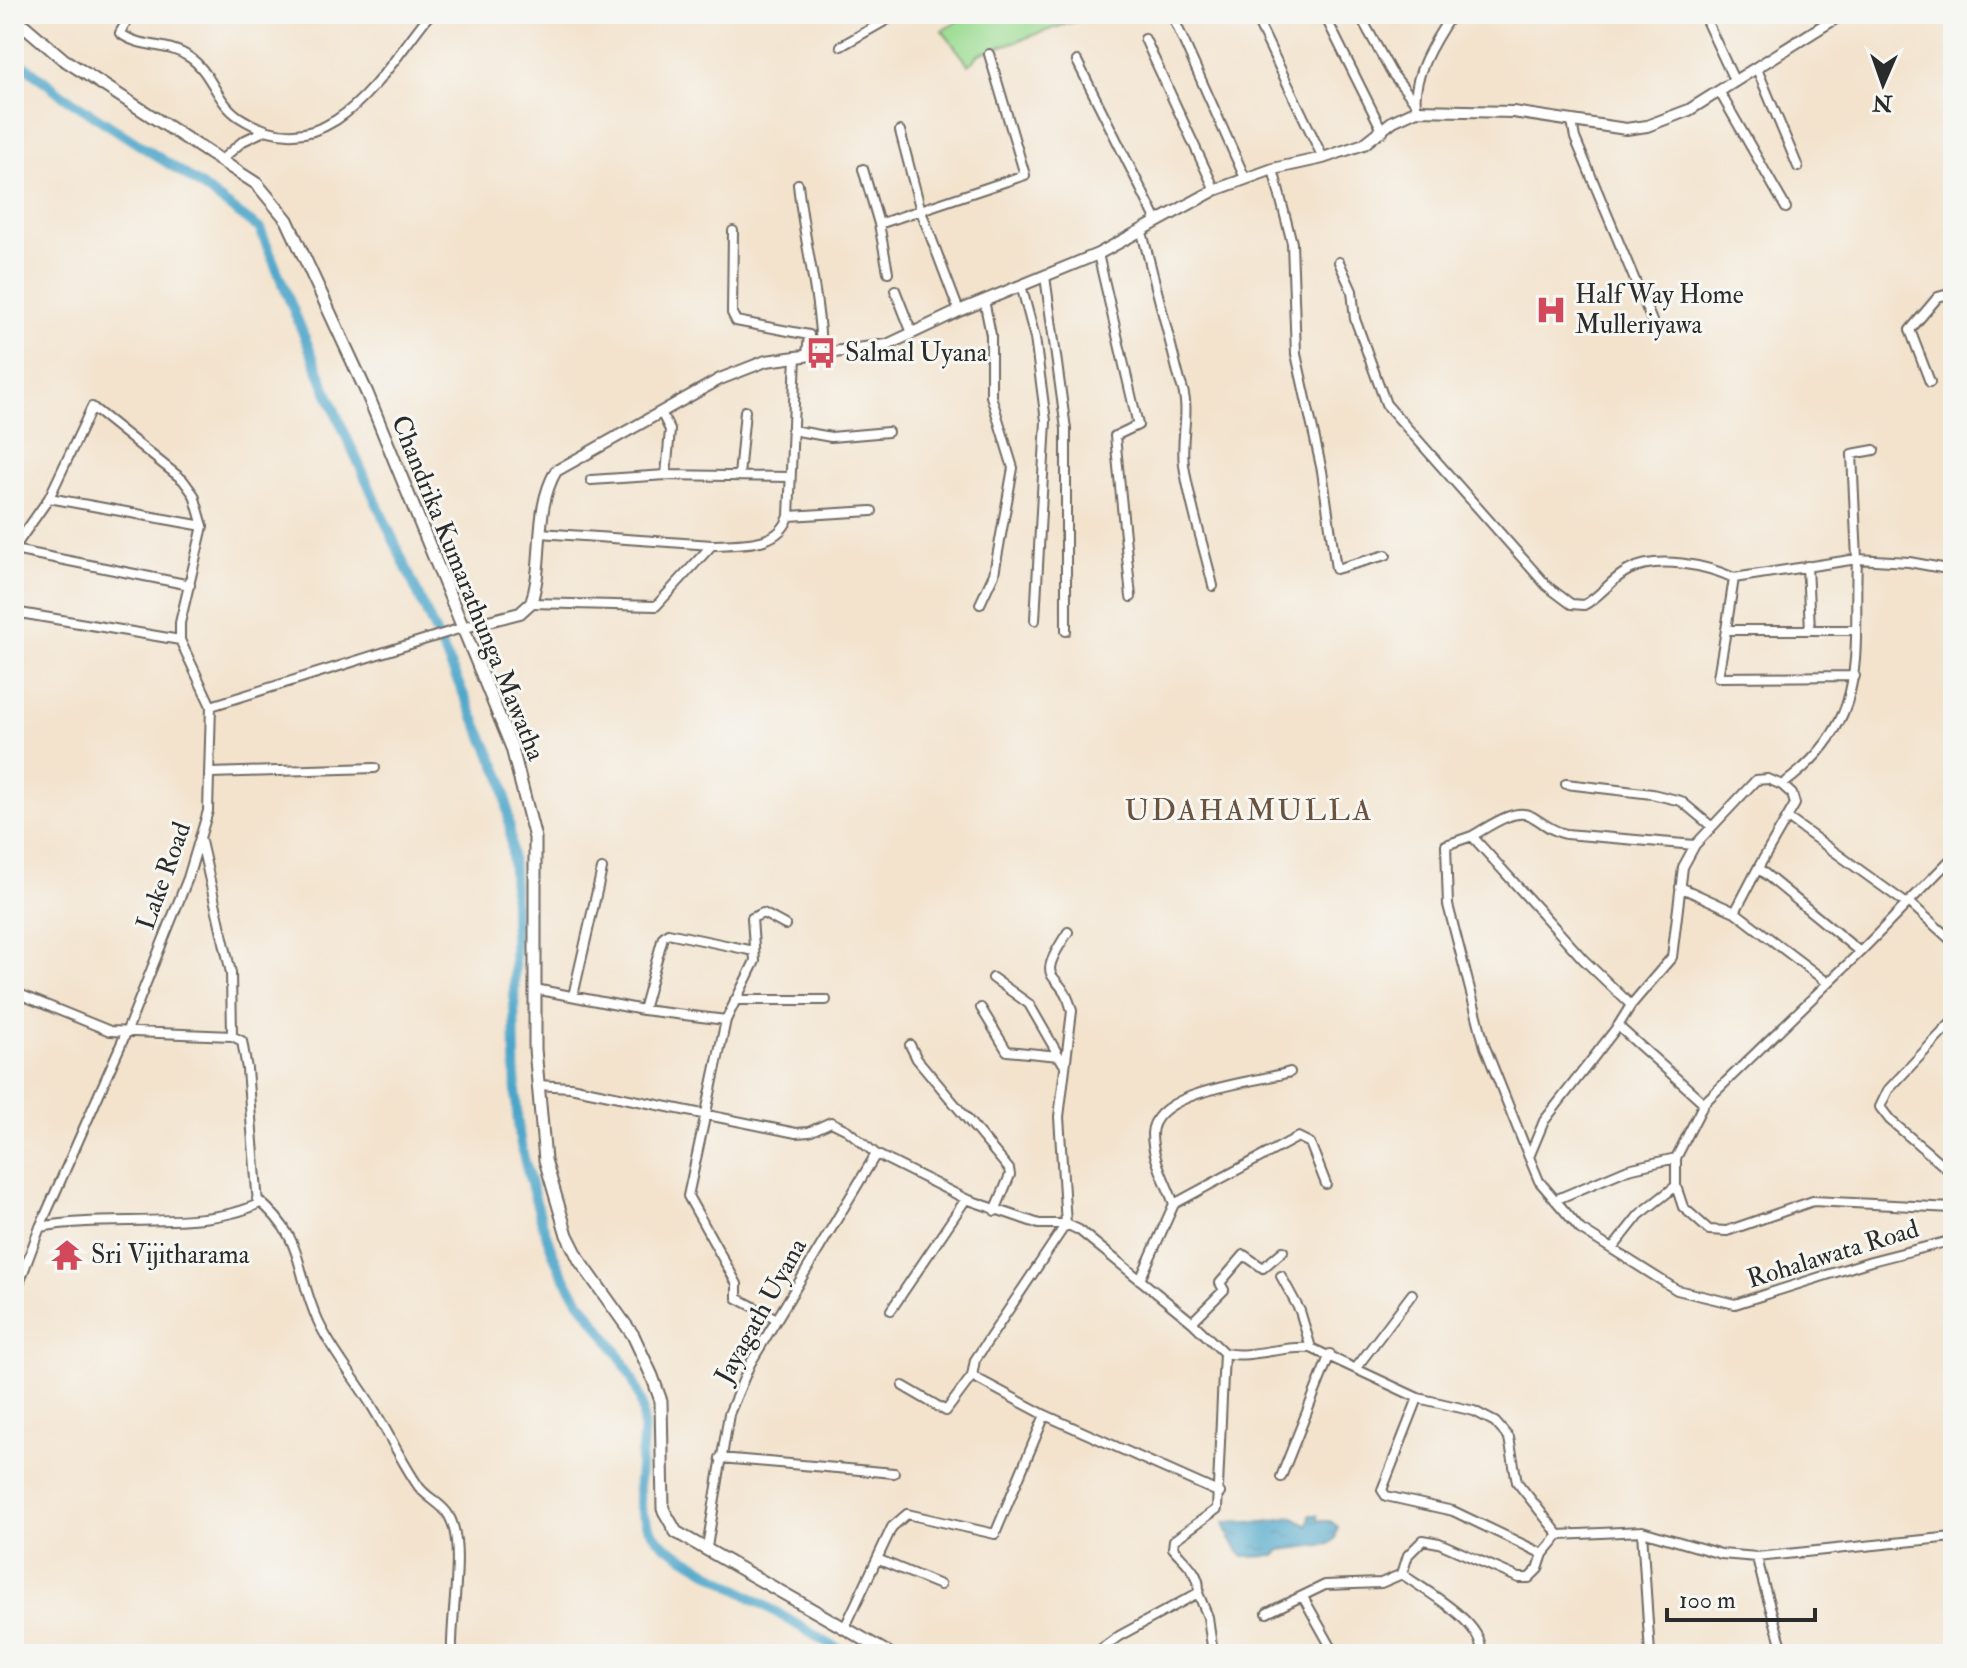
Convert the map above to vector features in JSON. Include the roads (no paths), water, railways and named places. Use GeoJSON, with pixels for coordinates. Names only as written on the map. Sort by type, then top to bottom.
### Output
{"type":"FeatureCollection","features":[{"type":"Feature","properties":{"kind":"main road","name":"Chandrika Kumarathunga Mawatha"},"geometry":{"type":"LineString","coordinates":[[14,17],[63,59],[257,184],[287,220],[367,393],[459,629],[512,748],[535,838],[535,989],[538,1085],[545,1160],[567,1235],[580,1261],[633,1335],[661,1401],[663,1509],[676,1532],[890,1654]]}},
{"type":"Feature","properties":{"kind":"street"},"geometry":{"type":"LineString","coordinates":[[131,14],[120,33],[131,42],[189,57],[206,75],[221,102],[264,131]]}},
{"type":"Feature","properties":{"kind":"street"},"geometry":{"type":"LineString","coordinates":[[220,161],[243,141],[264,131],[320,131],[347,114],[430,14]]}},
{"type":"Feature","properties":{"kind":"street"},"geometry":{"type":"LineString","coordinates":[[841,46],[897,14]]}},
{"type":"Feature","properties":{"kind":"street"},"geometry":{"type":"LineString","coordinates":[[1254,14],[1323,158]]}},
{"type":"Feature","properties":{"kind":"street"},"geometry":{"type":"LineString","coordinates":[[1324,14],[1383,132]]}},
{"type":"Feature","properties":{"kind":"street"},"geometry":{"type":"LineString","coordinates":[[1359,14],[1391,72],[1416,106]]}},
{"type":"Feature","properties":{"kind":"street"},"geometry":{"type":"LineString","coordinates":[[1416,106],[1439,35],[1452,14]]}},
{"type":"Feature","properties":{"kind":"street"},"geometry":{"type":"LineString","coordinates":[[1703,14],[1735,82]]}},
{"type":"Feature","properties":{"kind":"street"},"geometry":{"type":"LineString","coordinates":[[190,585],[14,549],[49,498],[92,407],[183,480],[194,495],[203,526],[180,640],[211,706],[520,613],[531,603],[536,590],[540,533],[550,480],[556,471],[720,379],[766,361],[821,353],[857,352],[887,345],[984,300],[1098,254],[1142,232],[1156,219],[1215,190],[1273,169],[1323,158],[1364,144],[1416,106],[1513,112],[1626,129],[1647,126],[1689,110],[1842,14]]}},
{"type":"Feature","properties":{"kind":"street"},"geometry":{"type":"LineString","coordinates":[[1173,17],[1245,178]]}},
{"type":"Feature","properties":{"kind":"street"},"geometry":{"type":"LineString","coordinates":[[1145,39],[1215,190]]}},
{"type":"Feature","properties":{"kind":"street"},"geometry":{"type":"LineString","coordinates":[[879,224],[1025,175],[989,54]]}},
{"type":"Feature","properties":{"kind":"street"},"geometry":{"type":"LineString","coordinates":[[1077,61],[1156,219]]}},
{"type":"Feature","properties":{"kind":"street"},"geometry":{"type":"LineString","coordinates":[[1757,69],[1798,167]]}},
{"type":"Feature","properties":{"kind":"street"},"geometry":{"type":"LineString","coordinates":[[1719,91],[1786,208]]}},
{"type":"Feature","properties":{"kind":"street"},"geometry":{"type":"LineString","coordinates":[[1572,122],[1575,138],[1652,321]]}},
{"type":"Feature","properties":{"kind":"street"},"geometry":{"type":"LineString","coordinates":[[900,131],[921,211],[959,311]]}},
{"type":"Feature","properties":{"kind":"street"},"geometry":{"type":"LineString","coordinates":[[863,169],[879,224],[888,272]]}},
{"type":"Feature","properties":{"kind":"street"},"geometry":{"type":"LineString","coordinates":[[1273,169],[1292,243],[1296,354],[1322,471],[1336,569],[1386,555]]}},
{"type":"Feature","properties":{"kind":"street"},"geometry":{"type":"LineString","coordinates":[[798,184],[804,239],[820,322],[821,353]]}},
{"type":"Feature","properties":{"kind":"street"},"geometry":{"type":"LineString","coordinates":[[540,533],[712,545],[768,540],[785,529],[789,516],[792,430],[801,356],[809,335],[736,321],[732,313],[733,231]]}},
{"type":"Feature","properties":{"kind":"street"},"geometry":{"type":"LineString","coordinates":[[1142,232],[1180,381],[1188,401],[1182,429],[1184,465],[1213,586]]}},
{"type":"Feature","properties":{"kind":"street"},"geometry":{"type":"LineString","coordinates":[[1098,254],[1138,425],[1115,436],[1131,597]]}},
{"type":"Feature","properties":{"kind":"street"},"geometry":{"type":"LineString","coordinates":[[1339,262],[1352,291],[1355,319],[1386,404],[1547,586],[1571,604],[1584,605],[1629,570],[1651,562],[1705,568],[1734,578],[1857,559],[1909,562],[1953,570]]}},
{"type":"Feature","properties":{"kind":"street"},"geometry":{"type":"LineString","coordinates":[[1045,276],[1066,429],[1066,631]]}},
{"type":"Feature","properties":{"kind":"street"},"geometry":{"type":"LineString","coordinates":[[1021,285],[1035,338],[1046,421],[1035,620]]}},
{"type":"Feature","properties":{"kind":"street"},"geometry":{"type":"LineString","coordinates":[[895,290],[912,333]]}},
{"type":"Feature","properties":{"kind":"street"},"geometry":{"type":"LineString","coordinates":[[1930,382],[1910,330],[1938,297],[1945,295],[1953,300]]}},
{"type":"Feature","properties":{"kind":"street"},"geometry":{"type":"LineString","coordinates":[[980,604],[994,574],[1013,468],[991,396],[991,335],[984,300]]}},
{"type":"Feature","properties":{"kind":"street"},"geometry":{"type":"LineString","coordinates":[[739,476],[745,411]]}},
{"type":"Feature","properties":{"kind":"street"},"geometry":{"type":"LineString","coordinates":[[661,412],[670,430],[666,475]]}},
{"type":"Feature","properties":{"kind":"street"},"geometry":{"type":"LineString","coordinates":[[792,430],[831,437],[888,432]]}},
{"type":"Feature","properties":{"kind":"street"},"geometry":{"type":"LineString","coordinates":[[1782,785],[1809,766],[1827,743],[1843,717],[1855,676],[1857,559],[1852,454],[1874,450]]}},
{"type":"Feature","properties":{"kind":"street"},"geometry":{"type":"LineString","coordinates":[[591,480],[666,475],[790,477]]}},
{"type":"Feature","properties":{"kind":"street"},"geometry":{"type":"LineString","coordinates":[[49,498],[203,526]]}},
{"type":"Feature","properties":{"kind":"street"},"geometry":{"type":"LineString","coordinates":[[789,516],[872,511]]}},
{"type":"Feature","properties":{"kind":"street"},"geometry":{"type":"LineString","coordinates":[[531,603],[656,606],[712,545]]}},
{"type":"Feature","properties":{"kind":"street"},"geometry":{"type":"LineString","coordinates":[[1807,566],[1810,630]]}},
{"type":"Feature","properties":{"kind":"street"},"geometry":{"type":"LineString","coordinates":[[1734,578],[1718,677],[1855,676]]}},
{"type":"Feature","properties":{"kind":"street"},"geometry":{"type":"LineString","coordinates":[[14,612],[180,640]]}},
{"type":"Feature","properties":{"kind":"street"},"geometry":{"type":"LineString","coordinates":[[1726,630],[1856,630]]}},
{"type":"Feature","properties":{"kind":"street","name":"Lake Road"},"geometry":{"type":"LineString","coordinates":[[14,1297],[40,1227],[126,1033],[188,878],[208,811],[211,706]]}},
{"type":"Feature","properties":{"kind":"street"},"geometry":{"type":"LineString","coordinates":[[211,773],[375,768]]}},
{"type":"Feature","properties":{"kind":"street"},"geometry":{"type":"LineString","coordinates":[[1529,1157],[1544,1121],[1631,1005],[1672,957],[1683,867],[1695,845],[1756,780],[1768,779],[1792,794],[1795,804],[1735,912]]}},
{"type":"Feature","properties":{"kind":"street"},"geometry":{"type":"LineString","coordinates":[[1566,784],[1652,794],[1681,801],[1711,826]]}},
{"type":"Feature","properties":{"kind":"street"},"geometry":{"type":"LineString","coordinates":[[1631,1005],[1583,959],[1472,836],[1519,813],[1529,814],[1552,831],[1566,834],[1695,845]]}},
{"type":"Feature","properties":{"kind":"street"},"geometry":{"type":"LineString","coordinates":[[1789,819],[1908,903],[1953,942]]}},
{"type":"Feature","properties":{"kind":"street","name":"Rohalawata Road"},"geometry":{"type":"LineString","coordinates":[[1472,836],[1446,845],[1448,905],[1485,1047],[1539,1181],[1580,1229],[1677,1290],[1735,1304],[1871,1261],[1953,1240]]}},
{"type":"Feature","properties":{"kind":"street"},"geometry":{"type":"LineString","coordinates":[[200,837],[231,973],[232,1036]]}},
{"type":"Feature","properties":{"kind":"street"},"geometry":{"type":"LineString","coordinates":[[1953,857],[1704,1103],[1676,1158],[1676,1186],[1683,1207],[1709,1230],[1727,1231],[1813,1201],[1953,1208]]}},
{"type":"Feature","properties":{"kind":"street"},"geometry":{"type":"LineString","coordinates":[[1758,868],[1860,952]]}},
{"type":"Feature","properties":{"kind":"street"},"geometry":{"type":"LineString","coordinates":[[573,996],[602,869]]}},
{"type":"Feature","properties":{"kind":"street"},"geometry":{"type":"LineString","coordinates":[[1680,887],[1735,912],[1828,983]]}},
{"type":"Feature","properties":{"kind":"street"},"geometry":{"type":"LineString","coordinates":[[777,1319],[737,1298],[737,1284],[688,1196],[707,1116],[711,1076],[726,1020],[755,961],[752,918],[763,913],[785,925]]}},
{"type":"Feature","properties":{"kind":"street"},"geometry":{"type":"LineString","coordinates":[[903,1386],[946,1411],[972,1376],[975,1360],[1066,1224],[1059,1117],[1061,1060],[1072,1011],[1069,997],[1054,983],[1049,971],[1051,957],[1068,932]]}},
{"type":"Feature","properties":{"kind":"street"},"geometry":{"type":"LineString","coordinates":[[643,1010],[663,937],[668,933],[754,951]]}},
{"type":"Feature","properties":{"kind":"street"},"geometry":{"type":"LineString","coordinates":[[993,978],[1029,1004],[1061,1060]]}},
{"type":"Feature","properties":{"kind":"street"},"geometry":{"type":"LineString","coordinates":[[535,989],[643,1010],[726,1020]]}},
{"type":"Feature","properties":{"kind":"street"},"geometry":{"type":"LineString","coordinates":[[14,992],[110,1031],[232,1036],[242,1041],[247,1069],[258,1204],[240,1213],[71,1220],[40,1227]]}},
{"type":"Feature","properties":{"kind":"street"},"geometry":{"type":"LineString","coordinates":[[735,1000],[826,1000]]}},
{"type":"Feature","properties":{"kind":"street"},"geometry":{"type":"LineString","coordinates":[[981,1008],[1007,1051],[1061,1060]]}},
{"type":"Feature","properties":{"kind":"street"},"geometry":{"type":"LineString","coordinates":[[1953,1021],[1888,1090],[1880,1107],[1890,1120],[1953,1174]]}},
{"type":"Feature","properties":{"kind":"street"},"geometry":{"type":"LineString","coordinates":[[1618,1026],[1704,1103]]}},
{"type":"Feature","properties":{"kind":"street"},"geometry":{"type":"LineString","coordinates":[[910,1045],[917,1059],[1009,1169],[1010,1175],[995,1211]]}},
{"type":"Feature","properties":{"kind":"street"},"geometry":{"type":"LineString","coordinates":[[1174,1204],[1154,1152],[1152,1130],[1163,1112],[1182,1100],[1239,1080],[1257,1083],[1290,1072]]}},
{"type":"Feature","properties":{"kind":"street"},"geometry":{"type":"LineString","coordinates":[[538,1085],[570,1087],[796,1133],[809,1132],[831,1122],[847,1130],[876,1154],[966,1199],[1039,1224],[1066,1224],[1079,1230],[1192,1322],[1224,1353],[1235,1355],[1293,1346],[1311,1348],[1330,1354],[1418,1398],[1474,1411],[1495,1422],[1509,1438],[1517,1482],[1559,1535]]}},
{"type":"Feature","properties":{"kind":"street"},"geometry":{"type":"LineString","coordinates":[[1140,1280],[1174,1204],[1298,1137],[1310,1143],[1326,1184]]}},
{"type":"Feature","properties":{"kind":"street","name":"Jayagath Uyana"},"geometry":{"type":"LineString","coordinates":[[707,1547],[729,1414],[750,1364],[876,1154]]}},
{"type":"Feature","properties":{"kind":"street"},"geometry":{"type":"LineString","coordinates":[[1555,1200],[1628,1169],[1676,1158]]}},
{"type":"Feature","properties":{"kind":"street"},"geometry":{"type":"LineString","coordinates":[[1612,1249],[1639,1215],[1676,1186]]}},
{"type":"Feature","properties":{"kind":"street"},"geometry":{"type":"LineString","coordinates":[[257,1199],[280,1218],[296,1246],[318,1321],[388,1432],[397,1455],[422,1491],[450,1516],[459,1571],[450,1624],[452,1654]]}},
{"type":"Feature","properties":{"kind":"street"},"geometry":{"type":"LineString","coordinates":[[891,1310],[966,1199]]}},
{"type":"Feature","properties":{"kind":"street"},"geometry":{"type":"LineString","coordinates":[[1192,1322],[1224,1290],[1220,1283],[1244,1255],[1263,1268],[1283,1251]]}},
{"type":"Feature","properties":{"kind":"street"},"geometry":{"type":"LineString","coordinates":[[1281,1276],[1300,1311],[1311,1348]]}},
{"type":"Feature","properties":{"kind":"street"},"geometry":{"type":"LineString","coordinates":[[1356,1368],[1412,1294]]}},
{"type":"Feature","properties":{"kind":"street"},"geometry":{"type":"LineString","coordinates":[[1213,1654],[1208,1617],[1198,1593],[1200,1585],[1173,1548],[1174,1540],[1213,1514],[1220,1493],[1224,1353]]}},
{"type":"Feature","properties":{"kind":"street"},"geometry":{"type":"LineString","coordinates":[[1281,1477],[1330,1354]]}},
{"type":"Feature","properties":{"kind":"street"},"geometry":{"type":"LineString","coordinates":[[972,1376],[1045,1415],[1220,1493]]}},
{"type":"Feature","properties":{"kind":"street"},"geometry":{"type":"LineString","coordinates":[[1418,1398],[1382,1490],[1386,1496],[1453,1511],[1543,1554]]}},
{"type":"Feature","properties":{"kind":"street"},"geometry":{"type":"LineString","coordinates":[[845,1627],[892,1527],[907,1514],[995,1534],[1045,1415]]}},
{"type":"Feature","properties":{"kind":"street"},"geometry":{"type":"LineString","coordinates":[[720,1458],[894,1473]]}},
{"type":"Feature","properties":{"kind":"street"},"geometry":{"type":"LineString","coordinates":[[1642,1531],[1650,1654]]}},
{"type":"Feature","properties":{"kind":"street"},"geometry":{"type":"LineString","coordinates":[[1267,1613],[1325,1585],[1381,1583],[1402,1574],[1408,1555],[1423,1540],[1439,1543],[1519,1578],[1529,1578],[1559,1535],[1642,1531],[1721,1554],[1757,1557],[1953,1537]]}},
{"type":"Feature","properties":{"kind":"street"},"geometry":{"type":"LineString","coordinates":[[1757,1557],[1766,1599],[1778,1623],[1782,1649],[1775,1654]]}},
{"type":"Feature","properties":{"kind":"street"},"geometry":{"type":"LineString","coordinates":[[877,1559],[940,1585]]}},
{"type":"Feature","properties":{"kind":"street"},"geometry":{"type":"LineString","coordinates":[[1402,1574],[1470,1624],[1481,1644],[1481,1651],[1476,1654]]}},
{"type":"Feature","properties":{"kind":"street"},"geometry":{"type":"LineString","coordinates":[[1094,1654],[1119,1636],[1198,1593]]}},
{"type":"Feature","properties":{"kind":"street"},"geometry":{"type":"LineString","coordinates":[[1303,1597],[1335,1654]]}},
{"type":"Feature","properties":{"kind":"water"},"geometry":{"type":"Polygon","coordinates":[[[1310,1515],[1317,1515],[1319,1521],[1330,1521],[1338,1527],[1335,1539],[1329,1544],[1280,1550],[1275,1556],[1243,1557],[1230,1539],[1224,1522],[1265,1522],[1292,1517],[1308,1526],[1310,1515]]]}},
{"type":"Feature","properties":{"kind":"waterway"},"geometry":{"type":"LineString","coordinates":[[14,57],[62,95],[186,175],[260,229],[338,418],[503,781],[512,849],[516,1094],[522,1149],[558,1265],[578,1299],[624,1363],[640,1399],[643,1438],[639,1495],[643,1513],[651,1531],[667,1547],[846,1654]]}},
{"type":"Feature","properties":{"kind":"place","name":"Half Way Home Mulleriyawa"},"geometry":{"type":"Point","coordinates":[1551,310]}},
{"type":"Feature","properties":{"kind":"place","name":"Salmal Uyana"},"geometry":{"type":"Point","coordinates":[821,353]}},
{"type":"Feature","properties":{"kind":"place","name":"Sri Vijitharama"},"geometry":{"type":"Point","coordinates":[67,1255]}},
{"type":"Feature","properties":{"kind":"district","name":"UDAHAMULLA"},"geometry":{"type":"Point","coordinates":[1249,810]}}]}
